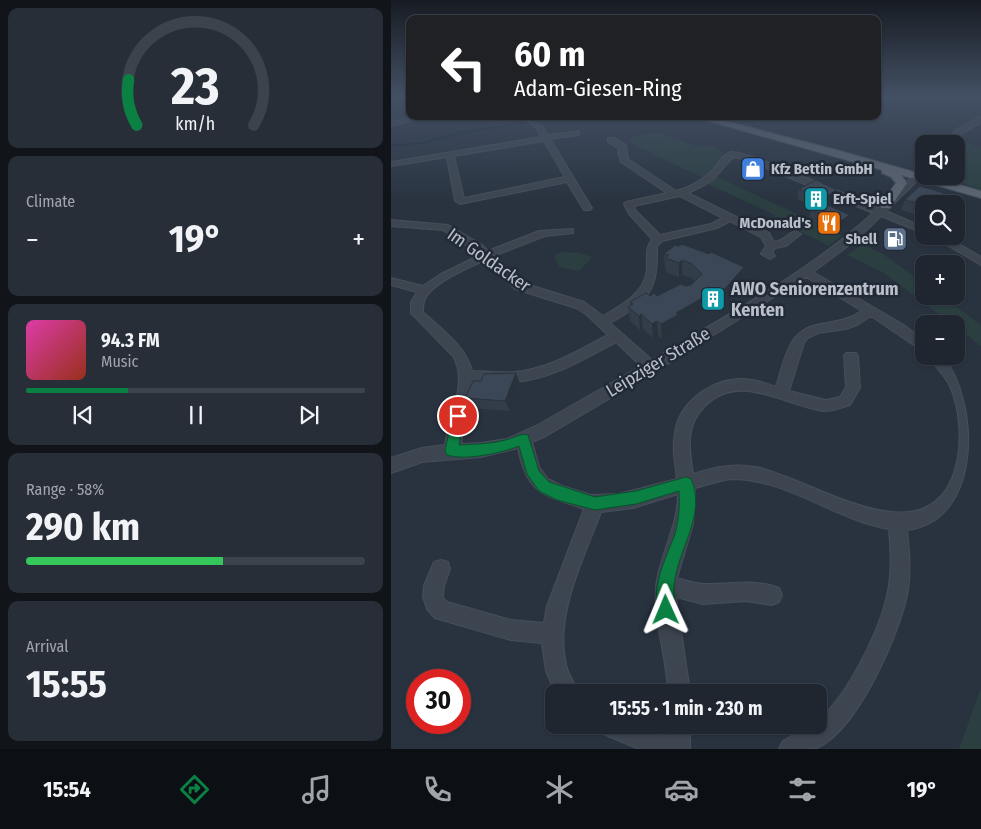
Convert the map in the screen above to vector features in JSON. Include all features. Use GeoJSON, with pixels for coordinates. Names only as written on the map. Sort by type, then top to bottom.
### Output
{"type":"FeatureCollection","features":[{"type":"Feature","properties":{"kind":"main road"},"geometry":{"type":"LineString","coordinates":[[754,132],[864,162],[915,173]]}},
{"type":"Feature","properties":{"kind":"main road"},"geometry":{"type":"LineString","coordinates":[[864,162],[889,172],[901,181],[898,190],[883,209]]}},
{"type":"Feature","properties":{"kind":"main road"},"geometry":{"type":"LineString","coordinates":[[952,185],[981,195]]}},
{"type":"Feature","properties":{"kind":"main road"},"geometry":{"type":"LineString","coordinates":[[956,185],[966,190]]}},
{"type":"Feature","properties":{"kind":"street"},"geometry":{"type":"LineString","coordinates":[[542,132],[587,208]]}},
{"type":"Feature","properties":{"kind":"street"},"geometry":{"type":"LineString","coordinates":[[391,164],[576,133]]}},
{"type":"Feature","properties":{"kind":"street"},"geometry":{"type":"LineString","coordinates":[[611,140],[623,147],[624,160],[677,194],[765,235],[771,251],[796,234]]}},
{"type":"Feature","properties":{"kind":"street"},"geometry":{"type":"LineString","coordinates":[[449,153],[460,201],[570,179]]}},
{"type":"Feature","properties":{"kind":"street"},"geometry":{"type":"LineString","coordinates":[[658,239],[632,212],[629,204],[677,194],[697,186],[714,174],[728,157],[734,154],[755,160],[883,209],[915,226]]}},
{"type":"Feature","properties":{"kind":"street","name":"Leipziger Straße"},"geometry":{"type":"LineString","coordinates":[[391,465],[422,455],[481,450],[509,445],[524,439],[651,367],[806,272],[846,244],[915,180]]}},
{"type":"Feature","properties":{"kind":"street"},"geometry":{"type":"LineString","coordinates":[[602,322],[625,309],[647,288],[652,272],[653,242],[658,239],[714,226],[730,218]]}},
{"type":"Feature","properties":{"kind":"street","name":"Im Goldacker"},"geometry":{"type":"LineString","coordinates":[[391,223],[445,227],[478,248],[519,286],[580,305],[602,322],[651,367]]}},
{"type":"Feature","properties":{"kind":"street"},"geometry":{"type":"LineString","coordinates":[[452,451],[453,436],[465,393],[466,376],[463,361],[458,353],[417,313],[416,306],[425,290],[438,281],[486,256],[544,233],[570,231]]}},
{"type":"Feature","properties":{"kind":"street"},"geometry":{"type":"LineString","coordinates":[[952,245],[981,262]]}},
{"type":"Feature","properties":{"kind":"street"},"geometry":{"type":"LineString","coordinates":[[806,272],[898,326],[915,339]]}},
{"type":"Feature","properties":{"kind":"street"},"geometry":{"type":"LineString","coordinates":[[391,281],[425,290]]}},
{"type":"Feature","properties":{"kind":"street"},"geometry":{"type":"LineString","coordinates":[[781,394],[798,341],[802,336],[808,331],[821,327],[853,322],[870,311]]}},
{"type":"Feature","properties":{"kind":"street"},"geometry":{"type":"LineString","coordinates":[[466,376],[516,377],[539,373],[569,361],[616,336]]}},
{"type":"Feature","properties":{"kind":"street"},"geometry":{"type":"LineString","coordinates":[[678,684],[666,610],[666,585],[671,560],[682,534],[686,517],[686,483],[681,442],[682,424],[701,400],[711,392],[743,384],[760,387],[825,406],[845,401],[853,388],[851,356]]}},
{"type":"Feature","properties":{"kind":"street"},"geometry":{"type":"LineString","coordinates":[[524,439],[533,474],[544,487],[557,493],[595,504],[636,498],[686,483],[733,472],[759,475],[788,484],[881,520],[897,522],[921,520],[932,515],[946,504],[957,486],[967,453],[967,433],[960,395],[954,380],[942,365]]}},
{"type":"Feature","properties":{"kind":"street"},"geometry":{"type":"LineString","coordinates":[[561,684],[558,679],[553,661],[552,634],[557,606],[595,504]]}},
{"type":"Feature","properties":{"kind":"street"},"geometry":{"type":"LineString","coordinates":[[791,749],[804,744],[835,719],[858,685],[890,622],[898,593],[901,568],[897,522]]}},
{"type":"Feature","properties":{"kind":"street"},"geometry":{"type":"LineString","coordinates":[[441,569],[431,600],[435,607],[442,611],[511,630],[552,634]]}},
{"type":"Feature","properties":{"kind":"street"},"geometry":{"type":"LineString","coordinates":[[666,585],[703,594],[746,592],[772,595]]}},
{"type":"Feature","properties":{"kind":"street"},"geometry":{"type":"LineString","coordinates":[[631,734],[668,749]]}},
{"type":"Feature","properties":{"kind":"street"},"geometry":{"type":"LineString","coordinates":[[678,734],[678,749]]}},
{"type":"Feature","properties":{"kind":"green space"},"geometry":{"type":"Polygon","coordinates":[[[658,132],[697,147],[705,145],[713,147],[727,155],[704,178],[629,141],[632,137],[658,132]]]}},
{"type":"Feature","properties":{"kind":"green space"},"geometry":{"type":"Polygon","coordinates":[[[965,142],[981,148],[981,190],[965,184],[965,142]]]}},
{"type":"Feature","properties":{"kind":"green space"},"geometry":{"type":"Polygon","coordinates":[[[715,176],[842,235],[829,246],[773,218],[775,215],[706,183],[715,176]]]}},
{"type":"Feature","properties":{"kind":"green space"},"geometry":{"type":"Polygon","coordinates":[[[862,244],[883,254],[915,277],[915,296],[884,273],[847,255],[862,244]]]}},
{"type":"Feature","properties":{"kind":"green space"},"geometry":{"type":"Polygon","coordinates":[[[562,252],[580,253],[592,257],[579,271],[559,267],[554,255],[562,252]]]}},
{"type":"Feature","properties":{"kind":"green space"},"geometry":{"type":"Polygon","coordinates":[[[927,305],[953,305],[981,325],[981,346],[965,334],[965,315],[940,315],[927,305]]]}},
{"type":"Feature","properties":{"kind":"green space"},"geometry":{"type":"Polygon","coordinates":[[[981,688],[981,749],[959,749],[981,688]]]}},
{"type":"Feature","properties":{"kind":"building"},"geometry":{"type":"Polygon","coordinates":[[[816,180],[837,190],[822,199],[799,189],[816,180]]]}},
{"type":"Feature","properties":{"kind":"building"},"geometry":{"type":"Polygon","coordinates":[[[920,186],[944,193],[942,195],[915,195],[915,203],[905,200],[920,186]]]}},
{"type":"Feature","properties":{"kind":"building"},"geometry":{"type":"Polygon","coordinates":[[[820,202],[850,215],[839,222],[812,210],[814,209],[812,207],[820,202]]]}},
{"type":"Feature","properties":{"kind":"building"},"geometry":{"type":"Polygon","coordinates":[[[682,244],[709,254],[711,252],[744,267],[723,291],[718,289],[676,313],[678,315],[661,324],[657,321],[652,324],[641,314],[639,316],[628,307],[633,304],[630,302],[646,293],[650,296],[654,293],[657,296],[681,284],[685,286],[691,285],[702,274],[692,264],[682,260],[679,263],[666,258],[669,255],[664,254],[675,245],[679,246],[682,244]]]}},
{"type":"Feature","properties":{"kind":"building"},"geometry":{"type":"Polygon","coordinates":[[[516,373],[505,401],[465,398],[473,381],[481,381],[484,374],[516,373]]]}},
{"type":"Feature","properties":{"kind":"waterway"},"geometry":{"type":"LineString","coordinates":[[391,146],[422,143],[465,132]]}},
{"type":"Feature","properties":{"kind":"place","name":"Kfz Bettin GmbH"},"geometry":{"type":"Point","coordinates":[753,169]}},
{"type":"Feature","properties":{"kind":"place","name":"Erft-Spiel"},"geometry":{"type":"Point","coordinates":[816,199]}},
{"type":"Feature","properties":{"kind":"place","name":"McDonald's"},"geometry":{"type":"Point","coordinates":[829,223]}},
{"type":"Feature","properties":{"kind":"place","name":"Shell"},"geometry":{"type":"Point","coordinates":[895,239]}},
{"type":"Feature","properties":{"kind":"place","name":"AWO Seniorenzentrum Kenten"},"geometry":{"type":"Point","coordinates":[713,299]}},
{"type":"Feature","properties":{"kind":"route"},"geometry":{"type":"LineString","coordinates":[[458,416],[453,436],[452,451],[481,450],[509,445],[524,439],[533,474],[544,487],[557,493],[595,504],[636,498],[686,483],[686,517],[682,534],[671,560],[666,585],[666,610]]}}]}
